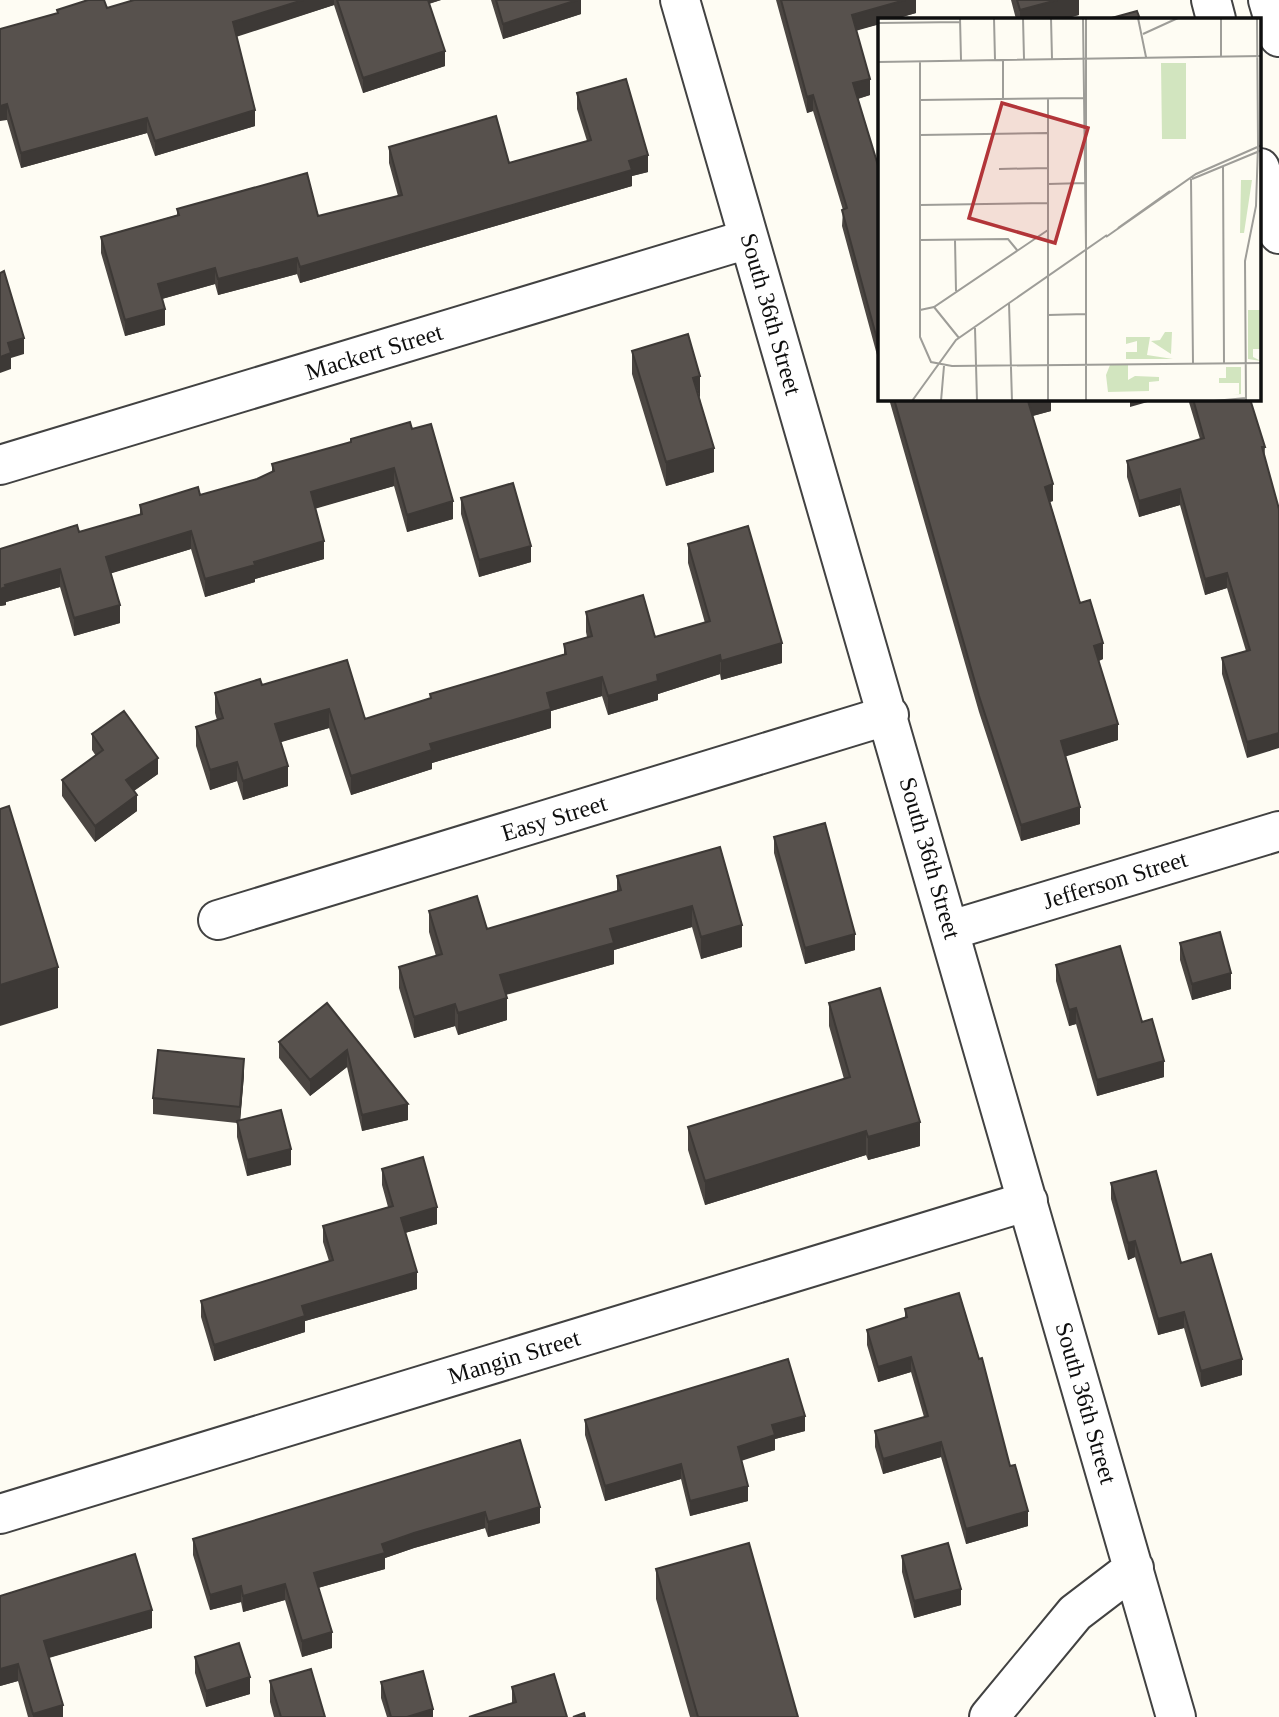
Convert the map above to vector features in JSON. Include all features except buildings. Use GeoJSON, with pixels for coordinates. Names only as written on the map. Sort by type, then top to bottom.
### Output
{"type":"FeatureCollection","features":[{"type":"Feature","properties":{"kind":"street","name":"South 36th Street"},"geometry":{"type":"LineString","coordinates":[[680,0],[889,715],[1176,1717]]}},
{"type":"Feature","properties":{"kind":"street"},"geometry":{"type":"LineString","coordinates":[[1211,0],[1216,18]]}},
{"type":"Feature","properties":{"kind":"street"},"geometry":{"type":"LineString","coordinates":[[1268,0],[1279,37]]}},
{"type":"Feature","properties":{"kind":"street"},"geometry":{"type":"LineString","coordinates":[[1262,175],[1279,234]]}},
{"type":"Feature","properties":{"kind":"street","name":"Mackert Street"},"geometry":{"type":"LineString","coordinates":[[0,465],[748,239]]}},
{"type":"Feature","properties":{"kind":"street","name":"Easy Street"},"geometry":{"type":"LineString","coordinates":[[218,920],[889,715]]}},
{"type":"Feature","properties":{"kind":"street","name":"Jefferson Street"},"geometry":{"type":"LineString","coordinates":[[951,930],[1279,831]]}},
{"type":"Feature","properties":{"kind":"street","name":"Mangin Street"},"geometry":{"type":"LineString","coordinates":[[0,1514],[1028,1201]]}},
{"type":"Feature","properties":{"kind":"street"},"geometry":{"type":"LineString","coordinates":[[989,1717],[1075,1613],[1133,1568]]}}]}
